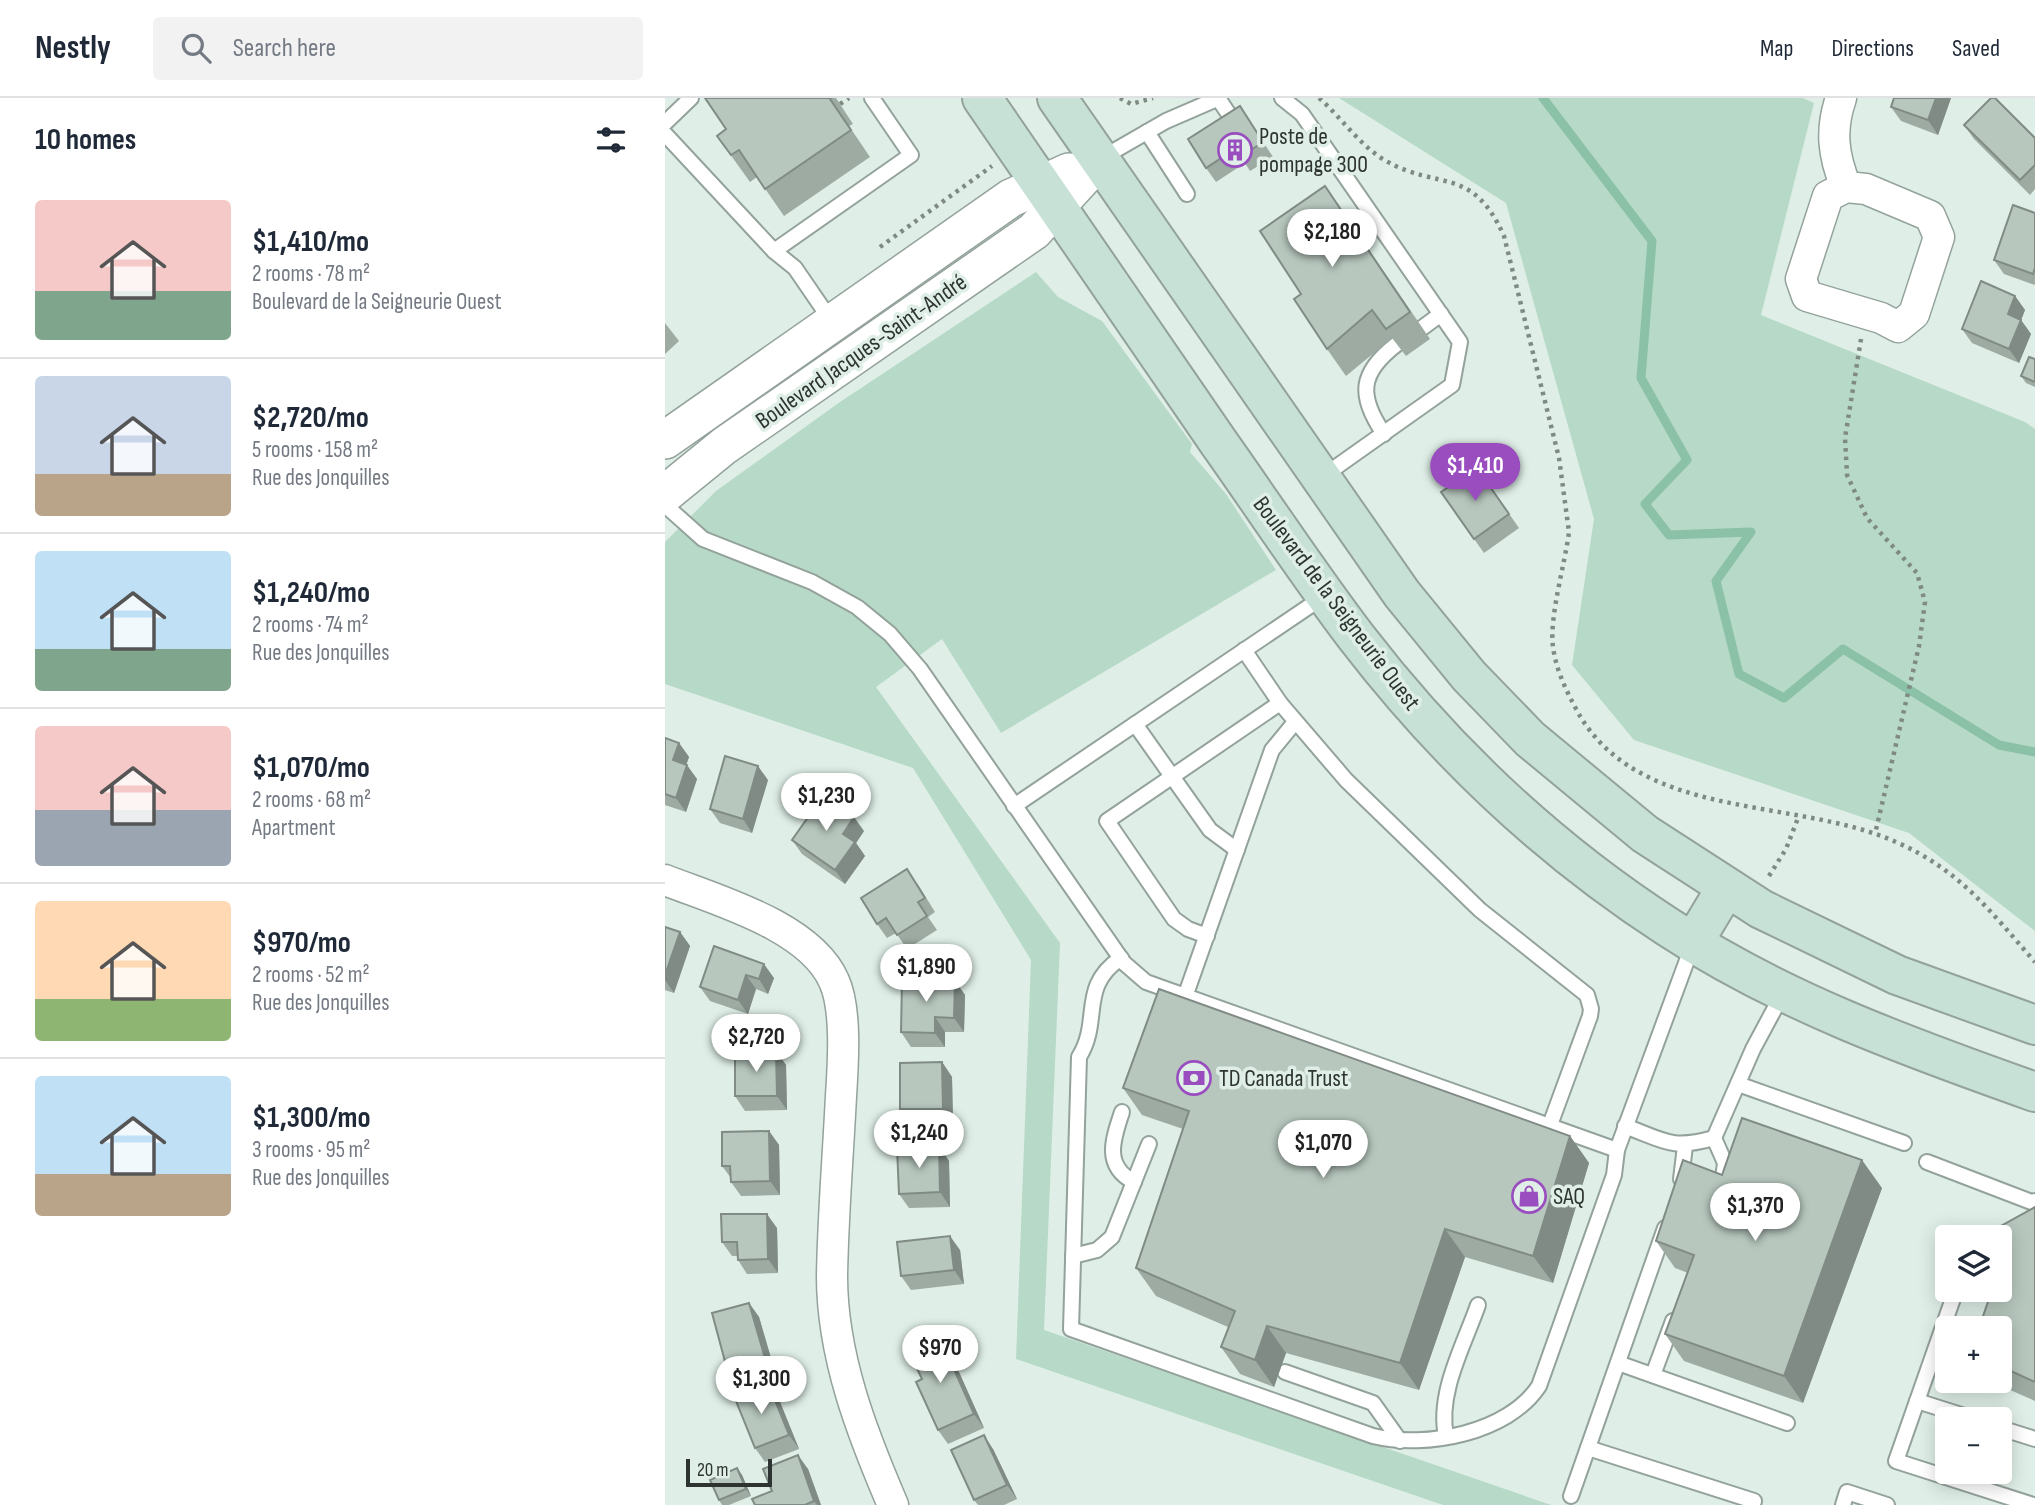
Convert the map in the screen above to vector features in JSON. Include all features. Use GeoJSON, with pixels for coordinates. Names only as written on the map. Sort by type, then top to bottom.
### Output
{"type":"FeatureCollection","features":[{"type":"Feature","properties":{"kind":"main road","name":"Boulevard de la Seigneurie Ouest"},"geometry":{"type":"LineString","coordinates":[[982,98],[1326,595],[1420,714],[1497,793],[1585,868],[1693,943],[1783,991],[1860,1027],[2035,1093]]}},
{"type":"Feature","properties":{"kind":"main road"},"geometry":{"type":"LineString","coordinates":[[1057,98],[1402,594],[1503,712],[1584,786],[1645,834],[1726,888],[1840,950],[1931,988],[2035,1025]]}},
{"type":"Feature","properties":{"kind":"main road"},"geometry":{"type":"LineString","coordinates":[[1693,943],[1726,888]]}},
{"type":"Feature","properties":{"kind":"street"},"geometry":{"type":"LineString","coordinates":[[1842,98],[1833,120],[1833,150],[1846,187]]}},
{"type":"Feature","properties":{"kind":"street"},"geometry":{"type":"LineString","coordinates":[[1048,196],[1099,160]]}},
{"type":"Feature","properties":{"kind":"street"},"geometry":{"type":"LineString","coordinates":[[1846,187],[1866,189],[1930,216],[1940,237],[1914,314],[1898,327],[1881,318],[1807,296],[1801,279],[1828,196],[1846,187]]}},
{"type":"Feature","properties":{"kind":"street","name":"Boulevard Jacques-Saint-André"},"geometry":{"type":"LineString","coordinates":[[665,494],[724,446],[843,338],[1011,198],[1048,196]]}},
{"type":"Feature","properties":{"kind":"street","name":"Boulevard Jacques-Saint-André"},"geometry":{"type":"LineString","coordinates":[[665,440],[843,338]]}},
{"type":"Feature","properties":{"kind":"street"},"geometry":{"type":"LineString","coordinates":[[665,880],[773,923],[810,950],[834,981],[844,1036],[832,1279],[841,1354],[862,1433],[893,1505]]}},
{"type":"Feature","properties":{"kind":"lane"},"geometry":{"type":"LineString","coordinates":[[665,123],[691,98]]}},
{"type":"Feature","properties":{"kind":"lane"},"geometry":{"type":"LineString","coordinates":[[774,251],[911,155],[872,98]]}},
{"type":"Feature","properties":{"kind":"lane"},"geometry":{"type":"LineString","coordinates":[[1099,160],[1147,132],[1219,98],[1238,128]]}},
{"type":"Feature","properties":{"kind":"lane"},"geometry":{"type":"LineString","coordinates":[[1282,98],[1307,121],[1460,341],[1452,385],[1319,478]]}},
{"type":"Feature","properties":{"kind":"lane"},"geometry":{"type":"LineString","coordinates":[[1147,132],[1187,194]]}},
{"type":"Feature","properties":{"kind":"lane"},"geometry":{"type":"LineString","coordinates":[[665,134],[774,251],[795,268],[843,338]]}},
{"type":"Feature","properties":{"kind":"lane"},"geometry":{"type":"LineString","coordinates":[[1422,328],[1441,314]]}},
{"type":"Feature","properties":{"kind":"lane"},"geometry":{"type":"LineString","coordinates":[[1384,434],[1369,410],[1367,382],[1376,361],[1397,344]]}},
{"type":"Feature","properties":{"kind":"lane"},"geometry":{"type":"LineString","coordinates":[[665,505],[703,539],[812,582],[873,618],[920,669],[1121,958],[1139,978],[1163,993],[1187,995],[1617,1150]]}},
{"type":"Feature","properties":{"kind":"lane"},"geometry":{"type":"LineString","coordinates":[[1014,806],[1326,595]]}},
{"type":"Feature","properties":{"kind":"lane"},"geometry":{"type":"LineString","coordinates":[[1244,650],[1280,703],[1346,780],[1463,894],[1587,995],[1590,1016],[1550,1125]]}},
{"type":"Feature","properties":{"kind":"lane"},"geometry":{"type":"LineString","coordinates":[[1207,936],[1188,929],[1174,919],[1107,821],[1280,703]]}},
{"type":"Feature","properties":{"kind":"lane"},"geometry":{"type":"LineString","coordinates":[[1187,995],[1272,750],[1295,722]]}},
{"type":"Feature","properties":{"kind":"lane"},"geometry":{"type":"LineString","coordinates":[[1135,724],[1210,830],[1237,850]]}},
{"type":"Feature","properties":{"kind":"lane"},"geometry":{"type":"LineString","coordinates":[[1121,958],[1107,967],[1096,983],[1092,1000],[1090,1040],[1079,1057],[1071,1329],[1373,1436],[1400,1441],[1446,1436],[1495,1421],[1521,1405],[1539,1386],[1614,1175],[1617,1150],[1625,1126],[1693,943]]}},
{"type":"Feature","properties":{"kind":"lane"},"geometry":{"type":"LineString","coordinates":[[1720,1194],[1725,1163],[1714,1138],[1783,991]]}},
{"type":"Feature","properties":{"kind":"lane"},"geometry":{"type":"LineString","coordinates":[[1738,1084],[1903,1143]]}},
{"type":"Feature","properties":{"kind":"lane"},"geometry":{"type":"LineString","coordinates":[[1122,1112],[1113,1141],[1112,1155],[1118,1170],[1134,1182]]}},
{"type":"Feature","properties":{"kind":"lane"},"geometry":{"type":"LineString","coordinates":[[1625,1126],[1685,1146],[1714,1138]]}},
{"type":"Feature","properties":{"kind":"lane"},"geometry":{"type":"LineString","coordinates":[[1073,1256],[1091,1253],[1105,1245],[1117,1229],[1149,1144]]}},
{"type":"Feature","properties":{"kind":"lane"},"geometry":{"type":"LineString","coordinates":[[1678,1192],[1685,1146]]}},
{"type":"Feature","properties":{"kind":"lane"},"geometry":{"type":"LineString","coordinates":[[1927,1162],[2035,1202],[2024,1220]]}},
{"type":"Feature","properties":{"kind":"lane"},"geometry":{"type":"LineString","coordinates":[[1571,1496],[1671,1213]]}},
{"type":"Feature","properties":{"kind":"lane"},"geometry":{"type":"LineString","coordinates":[[1952,1302],[1896,1461],[2033,1505]]}},
{"type":"Feature","properties":{"kind":"lane"},"geometry":{"type":"LineString","coordinates":[[1446,1436],[1443,1421],[1444,1402],[1478,1305]]}},
{"type":"Feature","properties":{"kind":"lane"},"geometry":{"type":"LineString","coordinates":[[1653,1375],[1677,1311]]}},
{"type":"Feature","properties":{"kind":"lane"},"geometry":{"type":"LineString","coordinates":[[1618,1363],[1787,1423]]}},
{"type":"Feature","properties":{"kind":"lane"},"geometry":{"type":"LineString","coordinates":[[1285,1372],[1373,1404],[1400,1441]]}},
{"type":"Feature","properties":{"kind":"lane"},"geometry":{"type":"LineString","coordinates":[[1917,1401],[1936,1407]]}},
{"type":"Feature","properties":{"kind":"lane"},"geometry":{"type":"LineString","coordinates":[[2012,1432],[2035,1439]]}},
{"type":"Feature","properties":{"kind":"lane"},"geometry":{"type":"LineString","coordinates":[[1588,1448],[1754,1501]]}},
{"type":"Feature","properties":{"kind":"lane"},"geometry":{"type":"LineString","coordinates":[[1843,1505],[1847,1492],[1887,1505]]}},
{"type":"Feature","properties":{"kind":"path"},"geometry":{"type":"LineString","coordinates":[[840,104],[849,98]]}},
{"type":"Feature","properties":{"kind":"path"},"geometry":{"type":"LineString","coordinates":[[1120,98],[1131,104],[1153,98]]}},
{"type":"Feature","properties":{"kind":"path"},"geometry":{"type":"LineString","coordinates":[[1319,98],[1385,161],[1453,182],[1478,196],[1504,236],[1559,458],[1569,514],[1553,646],[1565,689],[1588,730],[1616,760],[1655,780],[1720,800],[1875,834],[1911,849],[1948,870],[1980,898],[2035,962]]}},
{"type":"Feature","properties":{"kind":"path"},"geometry":{"type":"LineString","coordinates":[[1131,104],[1131,113]]}},
{"type":"Feature","properties":{"kind":"path"},"geometry":{"type":"LineString","coordinates":[[874,257],[888,239],[989,167]]}},
{"type":"Feature","properties":{"kind":"path"},"geometry":{"type":"LineString","coordinates":[[1863,332],[1846,428],[1847,475],[1867,518],[1910,563],[1920,581],[1925,602],[1919,646],[1875,834]]}},
{"type":"Feature","properties":{"kind":"path"},"geometry":{"type":"LineString","coordinates":[[1763,884],[1786,849],[1798,818]]}},
{"type":"Feature","properties":{"kind":"green space"},"geometry":{"type":"Polygon","coordinates":[[[1339,98],[1803,98],[1814,103],[1761,315],[2025,422],[2035,429],[2035,931],[1909,833],[1634,740],[1572,665],[1594,519],[1506,203],[1339,98]]]}},
{"type":"Feature","properties":{"kind":"green space"},"geometry":{"type":"Polygon","coordinates":[[[1036,272],[1058,297],[1102,321],[1192,444],[1190,452],[1226,494],[1276,570],[1001,733],[942,639],[876,687],[1060,943],[1044,1330],[1551,1505],[1443,1505],[1016,1359],[1031,960],[913,768],[665,684],[665,542],[716,491],[840,402],[1036,272]]]}},
{"type":"Feature","properties":{"kind":"building"},"geometry":{"type":"Polygon","coordinates":[[[705,98],[831,98],[851,130],[765,189],[739,150],[731,155],[717,136],[726,129],[705,98]]]}},
{"type":"Feature","properties":{"kind":"building"},"geometry":{"type":"Polygon","coordinates":[[[1894,98],[1936,98],[1928,120],[1891,107],[1894,98]]]}},
{"type":"Feature","properties":{"kind":"building"},"geometry":{"type":"Polygon","coordinates":[[[1991,98],[1995,98],[2035,138],[2035,165],[2020,180],[1964,125],[1991,98]]]}},
{"type":"Feature","properties":{"kind":"building"},"geometry":{"type":"Polygon","coordinates":[[[1240,106],[1263,142],[1240,157],[1235,149],[1206,168],[1188,139],[1240,106]]]}},
{"type":"Feature","properties":{"kind":"building"},"geometry":{"type":"Polygon","coordinates":[[[1325,186],[1410,312],[1386,329],[1372,310],[1327,349],[1294,299],[1301,294],[1260,231],[1325,186]]]}},
{"type":"Feature","properties":{"kind":"building"},"geometry":{"type":"Polygon","coordinates":[[[2013,205],[2035,213],[2033,274],[1994,260],[2013,205]]]}},
{"type":"Feature","properties":{"kind":"building"},"geometry":{"type":"Polygon","coordinates":[[[1981,281],[2015,296],[2008,314],[2021,320],[2009,349],[1962,329],[1981,281]]]}},
{"type":"Feature","properties":{"kind":"building"},"geometry":{"type":"Polygon","coordinates":[[[2029,357],[2035,359],[2035,382],[2021,376],[2029,357]]]}},
{"type":"Feature","properties":{"kind":"building"},"geometry":{"type":"Polygon","coordinates":[[[1477,468],[1509,514],[1474,539],[1441,492],[1477,468]]]}},
{"type":"Feature","properties":{"kind":"building"},"geometry":{"type":"Polygon","coordinates":[[[665,738],[679,743],[673,760],[687,765],[676,798],[665,794],[665,738]]]}},
{"type":"Feature","properties":{"kind":"building"},"geometry":{"type":"Polygon","coordinates":[[[725,756],[758,766],[743,819],[710,809],[725,756]]]}},
{"type":"Feature","properties":{"kind":"building"},"geometry":{"type":"Polygon","coordinates":[[[823,796],[854,817],[843,834],[855,842],[835,870],[792,840],[823,796]]]}},
{"type":"Feature","properties":{"kind":"building"},"geometry":{"type":"Polygon","coordinates":[[[907,869],[925,898],[918,902],[927,916],[897,935],[886,918],[877,924],[861,898],[907,869]]]}},
{"type":"Feature","properties":{"kind":"building"},"geometry":{"type":"Polygon","coordinates":[[[665,927],[680,932],[665,975],[665,927]]]}},
{"type":"Feature","properties":{"kind":"building"},"geometry":{"type":"Polygon","coordinates":[[[714,946],[764,964],[759,979],[746,975],[738,1000],[700,987],[714,946]]]}},
{"type":"Feature","properties":{"kind":"building"},"geometry":{"type":"Polygon","coordinates":[[[902,980],[955,981],[954,1018],[935,1017],[935,1033],[901,1032],[902,980]]]}},
{"type":"Feature","properties":{"kind":"building"},"geometry":{"type":"Polygon","coordinates":[[[1159,989],[1570,1136],[1533,1256],[1445,1229],[1400,1363],[1267,1326],[1255,1360],[1221,1347],[1235,1311],[1136,1268],[1189,1111],[1123,1088],[1159,989]]]}},
{"type":"Feature","properties":{"kind":"building"},"geometry":{"type":"Polygon","coordinates":[[[776,1051],[777,1096],[735,1096],[735,1052],[776,1051]]]}},
{"type":"Feature","properties":{"kind":"building"},"geometry":{"type":"Polygon","coordinates":[[[942,1062],[943,1109],[900,1109],[900,1063],[942,1062]]]}},
{"type":"Feature","properties":{"kind":"building"},"geometry":{"type":"Polygon","coordinates":[[[1742,1118],[1862,1160],[1784,1376],[1665,1334],[1694,1255],[1656,1241],[1683,1160],[1722,1175],[1742,1118]]]}},
{"type":"Feature","properties":{"kind":"building"},"geometry":{"type":"Polygon","coordinates":[[[769,1131],[770,1181],[731,1182],[730,1166],[722,1166],[722,1132],[769,1131]]]}},
{"type":"Feature","properties":{"kind":"building"},"geometry":{"type":"Polygon","coordinates":[[[939,1146],[940,1192],[899,1194],[897,1148],[939,1146]]]}},
{"type":"Feature","properties":{"kind":"building"},"geometry":{"type":"Polygon","coordinates":[[[2035,1207],[2035,1382],[2012,1371],[2012,1316],[1983,1316],[1988,1302],[2012,1302],[2012,1225],[2003,1225],[2035,1207]]]}},
{"type":"Feature","properties":{"kind":"building"},"geometry":{"type":"Polygon","coordinates":[[[721,1214],[767,1214],[768,1259],[738,1260],[737,1242],[722,1242],[721,1214]]]}},
{"type":"Feature","properties":{"kind":"building"},"geometry":{"type":"Polygon","coordinates":[[[950,1236],[954,1270],[901,1276],[897,1242],[950,1236]]]}},
{"type":"Feature","properties":{"kind":"building"},"geometry":{"type":"Polygon","coordinates":[[[749,1303],[765,1358],[727,1369],[712,1313],[749,1303]]]}},
{"type":"Feature","properties":{"kind":"building"},"geometry":{"type":"Polygon","coordinates":[[[940,1338],[974,1414],[938,1430],[916,1382],[922,1379],[909,1352],[940,1338]]]}},
{"type":"Feature","properties":{"kind":"building"},"geometry":{"type":"Polygon","coordinates":[[[768,1383],[789,1435],[755,1448],[734,1396],[768,1383]]]}},
{"type":"Feature","properties":{"kind":"building"},"geometry":{"type":"Polygon","coordinates":[[[984,1435],[1007,1485],[974,1500],[951,1450],[984,1435]]]}},
{"type":"Feature","properties":{"kind":"building"},"geometry":{"type":"Polygon","coordinates":[[[798,1455],[814,1501],[805,1505],[755,1505],[752,1499],[772,1491],[763,1469],[798,1455]]]}},
{"type":"Feature","properties":{"kind":"building"},"geometry":{"type":"Polygon","coordinates":[[[737,1468],[746,1489],[719,1500],[710,1480],[737,1468]]]}},
{"type":"Feature","properties":{"kind":"waterway"},"geometry":{"type":"LineString","coordinates":[[1543,98],[1652,241],[1641,378],[1687,460],[1645,504],[1669,535],[1751,532],[1716,581],[1739,674],[1784,698],[1843,649],[1999,745],[2035,752]]}},
{"type":"Feature","properties":{"kind":"place","name":"Poste de pompage 300"},"geometry":{"type":"Point","coordinates":[1235,150]}},
{"type":"Feature","properties":{"kind":"place","name":"TD Canada Trust"},"geometry":{"type":"Point","coordinates":[1194,1078]}},
{"type":"Feature","properties":{"kind":"place","name":"SAQ"},"geometry":{"type":"Point","coordinates":[1529,1196]}}]}
